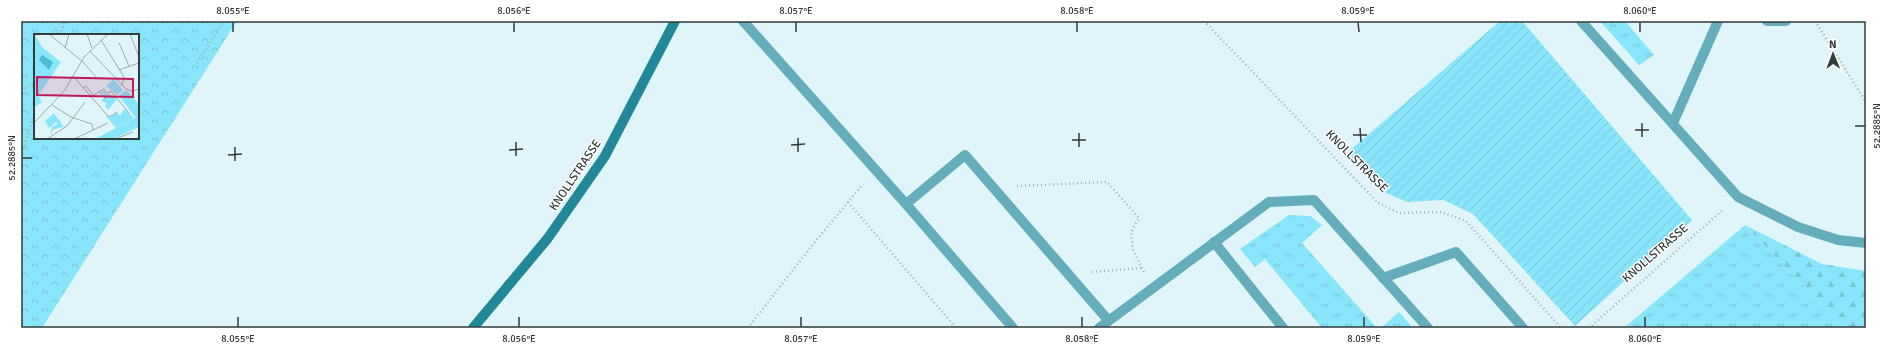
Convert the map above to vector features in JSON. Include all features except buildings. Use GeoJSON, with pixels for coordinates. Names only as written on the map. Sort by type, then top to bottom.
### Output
{"type":"FeatureCollection","features":[{"type":"Feature","properties":{"kind":"street","name":"KNOLLSTRASSE"},"geometry":{"type":"LineString","coordinates":[[473,328],[548,238],[605,156],[675,21]]}},
{"type":"Feature","properties":{"kind":"lane"},"geometry":{"type":"LineString","coordinates":[[743,21],[874,170],[906,204],[1013,328]]}},
{"type":"Feature","properties":{"kind":"lane"},"geometry":{"type":"LineString","coordinates":[[1581,21],[1738,197],[1798,227],[1838,240],[1866,243]]}},
{"type":"Feature","properties":{"kind":"lane"},"geometry":{"type":"LineString","coordinates":[[1673,123],[1718,21]]}},
{"type":"Feature","properties":{"kind":"lane"},"geometry":{"type":"LineString","coordinates":[[1767,21],[1786,21]]}},
{"type":"Feature","properties":{"kind":"lane"},"geometry":{"type":"LineString","coordinates":[[906,204],[965,155],[1108,320]]}},
{"type":"Feature","properties":{"kind":"lane"},"geometry":{"type":"LineString","coordinates":[[1099,328],[1269,202],[1314,200],[1428,328]]}},
{"type":"Feature","properties":{"kind":"lane"},"geometry":{"type":"LineString","coordinates":[[1214,242],[1283,328]]}},
{"type":"Feature","properties":{"kind":"lane"},"geometry":{"type":"LineString","coordinates":[[1384,278],[1456,252],[1523,328]]}},
{"type":"Feature","properties":{"kind":"path"},"geometry":{"type":"LineString","coordinates":[[60,34],[65,21]]}},
{"type":"Feature","properties":{"kind":"path"},"geometry":{"type":"LineString","coordinates":[[197,63],[224,21]]}},
{"type":"Feature","properties":{"kind":"path","name":"KNOLLSTRASSE"},"geometry":{"type":"LineString","coordinates":[[1204,21],[1377,202],[1399,213],[1441,212],[1466,222],[1561,328]]}},
{"type":"Feature","properties":{"kind":"path"},"geometry":{"type":"LineString","coordinates":[[1815,21],[1866,102]]}},
{"type":"Feature","properties":{"kind":"path"},"geometry":{"type":"LineString","coordinates":[[21,90],[34,84]]}},
{"type":"Feature","properties":{"kind":"path"},"geometry":{"type":"LineString","coordinates":[[21,157],[34,113]]}},
{"type":"Feature","properties":{"kind":"path"},"geometry":{"type":"LineString","coordinates":[[748,328],[810,248],[874,170]]}},
{"type":"Feature","properties":{"kind":"path"},"geometry":{"type":"LineString","coordinates":[[992,187],[1107,182],[1139,218],[1131,232],[1133,250],[1141,268],[1155,286]]}},
{"type":"Feature","properties":{"kind":"path","name":"KNOLLSTRASSE"},"geometry":{"type":"LineString","coordinates":[[1589,328],[1738,197]]}},
{"type":"Feature","properties":{"kind":"path"},"geometry":{"type":"LineString","coordinates":[[848,202],[956,328]]}},
{"type":"Feature","properties":{"kind":"path"},"geometry":{"type":"LineString","coordinates":[[1068,274],[1141,268]]}},
{"type":"Feature","properties":{"kind":"green space"},"geometry":{"type":"Polygon","coordinates":[[[21,21],[237,21],[42,328],[21,328],[21,21]]]}},
{"type":"Feature","properties":{"kind":"green space"},"geometry":{"type":"Polygon","coordinates":[[[1500,21],[1522,21],[1692,220],[1575,326],[1473,214],[1443,200],[1407,202],[1384,192],[1347,153],[1500,21]]]}},
{"type":"Feature","properties":{"kind":"green space"},"geometry":{"type":"Polygon","coordinates":[[[1600,21],[1625,21],[1654,55],[1639,65],[1600,21]]]}},
{"type":"Feature","properties":{"kind":"green space"},"geometry":{"type":"Polygon","coordinates":[[[1289,215],[1310,216],[1322,225],[1302,243],[1377,328],[1322,328],[1265,259],[1255,267],[1240,249],[1289,215]]]}},
{"type":"Feature","properties":{"kind":"green space"},"geometry":{"type":"Polygon","coordinates":[[[1745,225],[1844,328],[1624,328],[1745,225]]]}},
{"type":"Feature","properties":{"kind":"green space"},"geometry":{"type":"Polygon","coordinates":[[[1745,225],[1822,264],[1866,271],[1866,328],[1844,328],[1745,225]]]}},
{"type":"Feature","properties":{"kind":"green space"},"geometry":{"type":"Polygon","coordinates":[[[1399,312],[1413,328],[1381,328],[1399,312]]]}}]}
